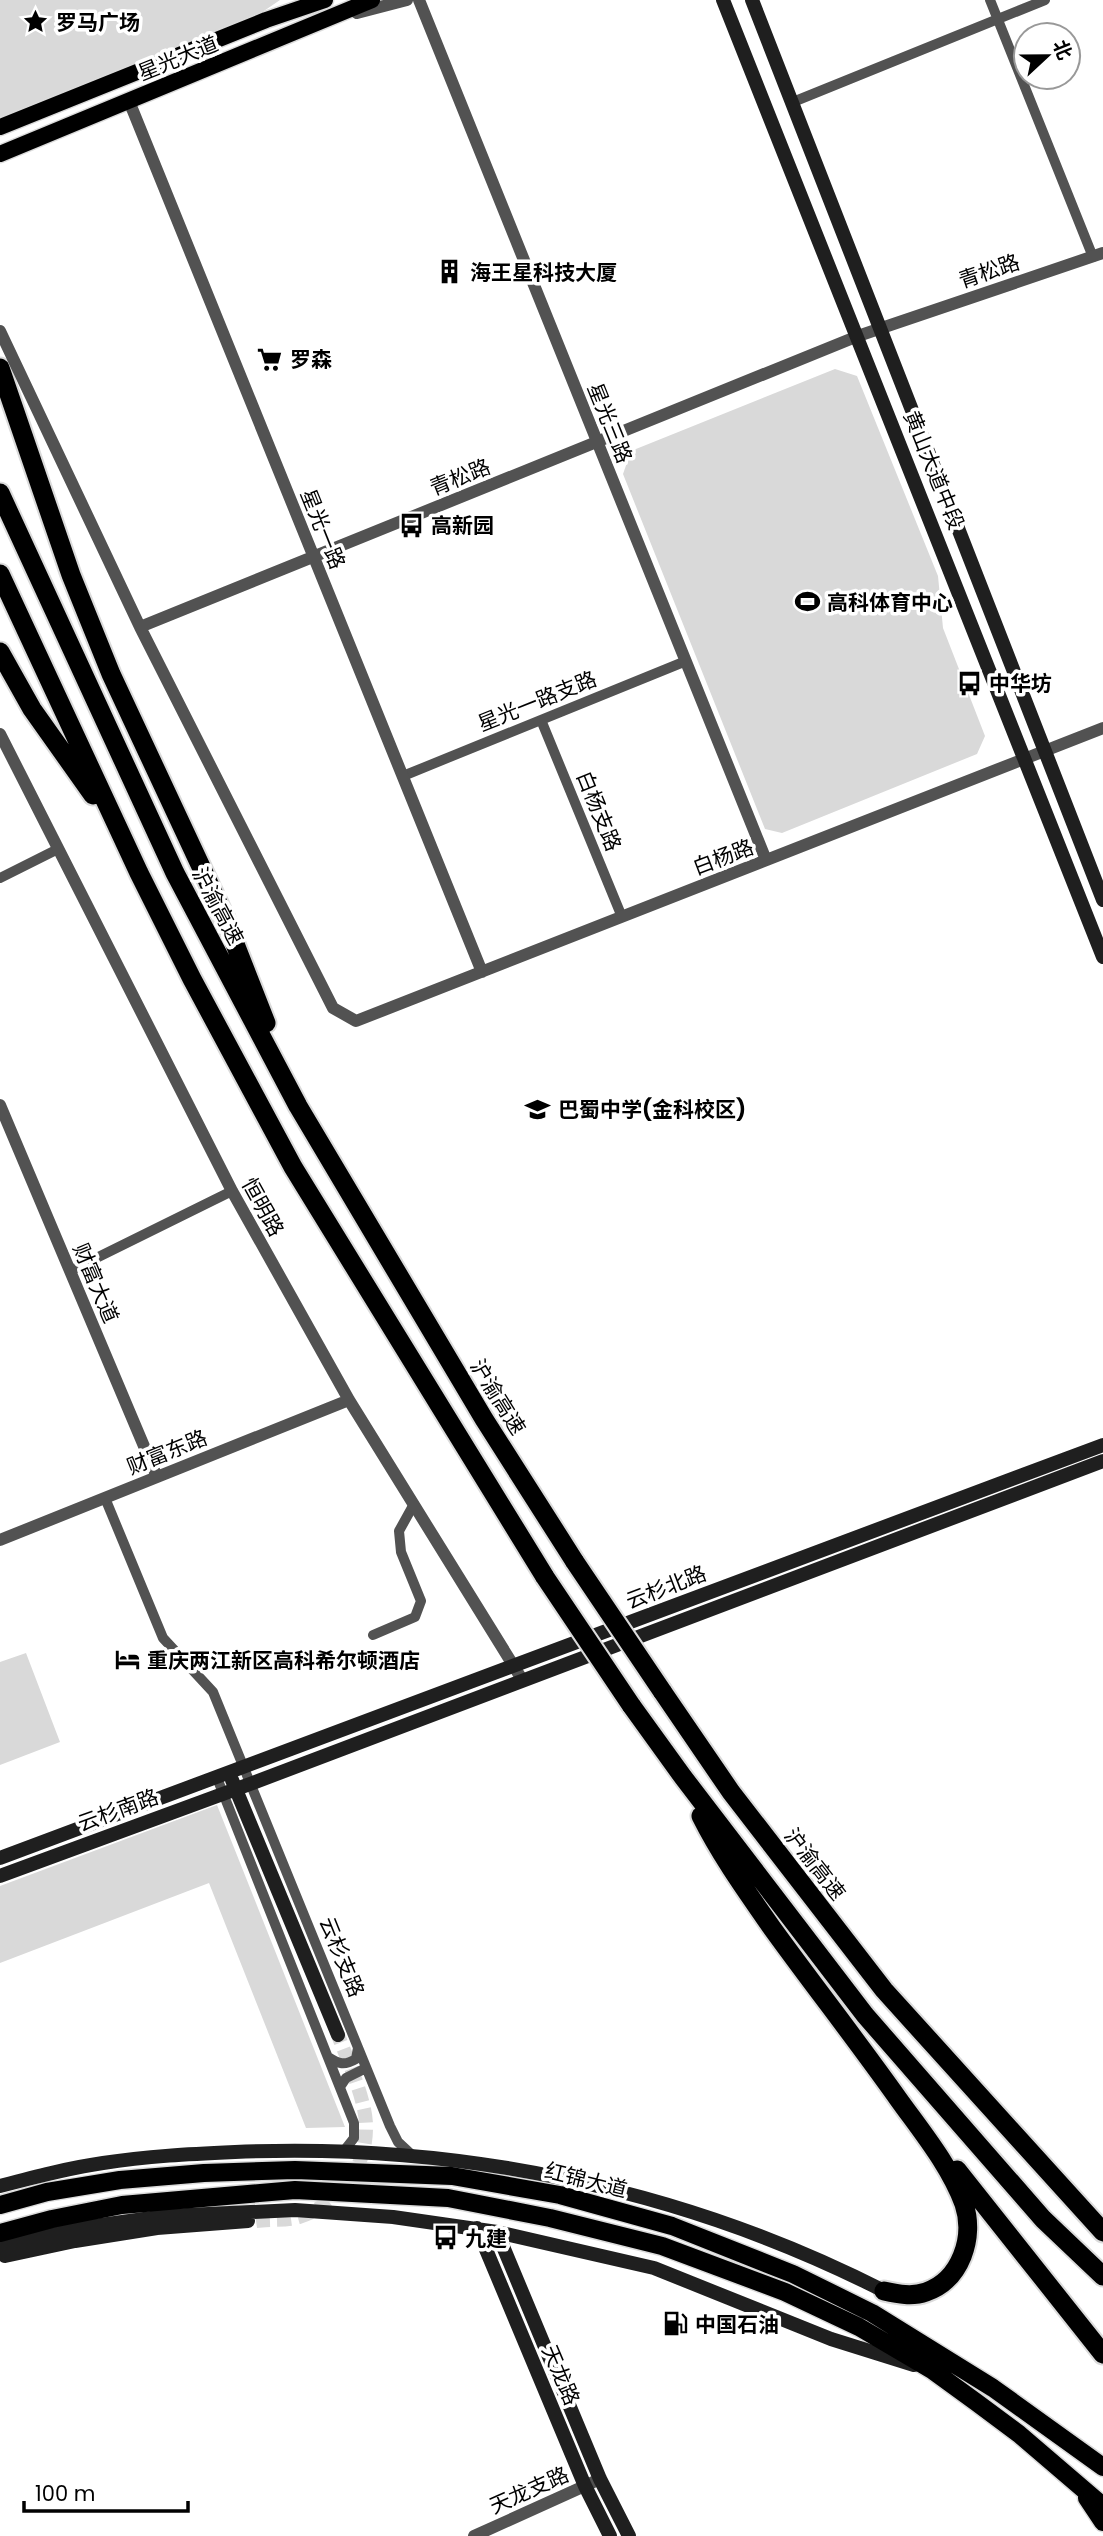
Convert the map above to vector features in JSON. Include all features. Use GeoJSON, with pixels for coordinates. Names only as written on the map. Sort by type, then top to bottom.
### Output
{"type":"FeatureCollection","features":[{"type":"Feature","properties":{"kind":"highway"},"geometry":{"type":"LineString","coordinates":[[0,368],[81,600],[111,674],[224,916],[298,1106]]}},
{"type":"Feature","properties":{"kind":"highway","name":"沪渝高速"},"geometry":{"type":"LineString","coordinates":[[0,493],[175,873],[298,1106],[484,1419],[575,1562],[731,1792],[884,1990],[1103,2232]]}},
{"type":"Feature","properties":{"kind":"highway"},"geometry":{"type":"LineString","coordinates":[[0,574],[122,837],[192,979],[293,1167],[545,1577],[683,1777],[865,2015],[1043,2219],[1103,2276]]}},
{"type":"Feature","properties":{"kind":"highway"},"geometry":{"type":"LineString","coordinates":[[0,652],[32,709],[122,837]]}},
{"type":"Feature","properties":{"kind":"highway"},"geometry":{"type":"LineString","coordinates":[[683,1777],[717,1847],[802,1970],[925,2135],[953,2181],[967,2216],[968,2235],[960,2265],[946,2280],[928,2292],[908,2296],[884,2291]]}},
{"type":"Feature","properties":{"kind":"highway"},"geometry":{"type":"LineString","coordinates":[[884,2079],[1103,2354]]}},
{"type":"Feature","properties":{"kind":"highway","name":"红锦大道"},"geometry":{"type":"LineString","coordinates":[[0,2206],[47,2192],[120,2180],[204,2173],[295,2170],[452,2176],[560,2194],[672,2226],[793,2274],[872,2313],[993,2388],[1102,2466]]}},
{"type":"Feature","properties":{"kind":"highway"},"geometry":{"type":"LineString","coordinates":[[0,2232],[122,2205],[295,2190],[449,2198],[550,2218],[662,2246],[785,2291],[859,2327],[932,2370],[1019,2434],[1103,2506]]}},
{"type":"Feature","properties":{"kind":"highway"},"geometry":{"type":"LineString","coordinates":[[1075,2481],[1103,2522]]}},
{"type":"Feature","properties":{"kind":"main road","name":"星光大道"},"geometry":{"type":"LineString","coordinates":[[0,128],[266,20],[325,0]]}},
{"type":"Feature","properties":{"kind":"main road","name":"星光大道"},"geometry":{"type":"LineString","coordinates":[[0,154],[372,0]]}},
{"type":"Feature","properties":{"kind":"main road","name":"黄山大道中段"},"geometry":{"type":"LineString","coordinates":[[723,0],[1103,957]]}},
{"type":"Feature","properties":{"kind":"main road","name":"黄山大道中段"},"geometry":{"type":"LineString","coordinates":[[752,0],[1103,900]]}},
{"type":"Feature","properties":{"kind":"main road","name":"云杉北路"},"geometry":{"type":"LineString","coordinates":[[230,1773],[1103,1444]]}},
{"type":"Feature","properties":{"kind":"main road","name":"云杉北路"},"geometry":{"type":"LineString","coordinates":[[250,1784],[1103,1461]]}},
{"type":"Feature","properties":{"kind":"main road"},"geometry":{"type":"LineString","coordinates":[[230,1773],[230,1791],[338,2035]]}},
{"type":"Feature","properties":{"kind":"main road","name":"云杉南路"},"geometry":{"type":"LineString","coordinates":[[0,1858],[230,1773]]}},
{"type":"Feature","properties":{"kind":"main road","name":"云杉南路"},"geometry":{"type":"LineString","coordinates":[[0,1876],[250,1784]]}},
{"type":"Feature","properties":{"kind":"main road","name":"红锦大道"},"geometry":{"type":"LineString","coordinates":[[0,2186],[103,2163],[162,2156],[299,2150],[412,2155],[559,2177],[624,2192],[746,2231],[884,2291]]}},
{"type":"Feature","properties":{"kind":"main road"},"geometry":{"type":"LineString","coordinates":[[0,2248],[79,2228],[166,2216],[282,2210],[393,2217],[498,2232],[654,2268],[831,2339],[932,2370]]}},
{"type":"Feature","properties":{"kind":"main road"},"geometry":{"type":"LineString","coordinates":[[0,2257],[75,2241],[157,2228],[256,2221]]}},
{"type":"Feature","properties":{"kind":"main road","name":"天龙路"},"geometry":{"type":"LineString","coordinates":[[477,2228],[585,2486],[610,2536]]}},
{"type":"Feature","properties":{"kind":"main road","name":"天龙路"},"geometry":{"type":"LineString","coordinates":[[498,2232],[600,2479],[629,2536]]}},
{"type":"Feature","properties":{"kind":"street"},"geometry":{"type":"LineString","coordinates":[[266,20],[301,0]]}},
{"type":"Feature","properties":{"kind":"street"},"geometry":{"type":"LineString","coordinates":[[329,19],[407,0]]}},
{"type":"Feature","properties":{"kind":"street","name":"星光三路"},"geometry":{"type":"LineString","coordinates":[[419,0],[766,860]]}},
{"type":"Feature","properties":{"kind":"street"},"geometry":{"type":"LineString","coordinates":[[990,0],[1098,255]]}},
{"type":"Feature","properties":{"kind":"street"},"geometry":{"type":"LineString","coordinates":[[793,102],[1045,0]]}},
{"type":"Feature","properties":{"kind":"street","name":"星光一路"},"geometry":{"type":"LineString","coordinates":[[129,101],[482,972]]}},
{"type":"Feature","properties":{"kind":"street","name":"青松路"},"geometry":{"type":"LineString","coordinates":[[139,627],[858,336],[1098,255]]}},
{"type":"Feature","properties":{"kind":"street"},"geometry":{"type":"LineString","coordinates":[[0,331],[139,627]]}},
{"type":"Feature","properties":{"kind":"street","name":"白杨路"},"geometry":{"type":"LineString","coordinates":[[139,627],[334,1008],[356,1021],[1103,728]]}},
{"type":"Feature","properties":{"kind":"street","name":"星光一路支路"},"geometry":{"type":"LineString","coordinates":[[402,776],[686,662]]}},
{"type":"Feature","properties":{"kind":"street","name":"白杨支路"},"geometry":{"type":"LineString","coordinates":[[541,720],[622,917]]}},
{"type":"Feature","properties":{"kind":"street","name":"恒明路"},"geometry":{"type":"LineString","coordinates":[[0,734],[232,1191],[349,1401],[523,1681]]}},
{"type":"Feature","properties":{"kind":"street"},"geometry":{"type":"LineString","coordinates":[[0,878],[58,849]]}},
{"type":"Feature","properties":{"kind":"street","name":"财富大道"},"geometry":{"type":"LineString","coordinates":[[0,1105],[157,1477]]}},
{"type":"Feature","properties":{"kind":"street"},"geometry":{"type":"LineString","coordinates":[[70,1271],[232,1191]]}},
{"type":"Feature","properties":{"kind":"street","name":"财富东路"},"geometry":{"type":"LineString","coordinates":[[0,1540],[349,1401]]}},
{"type":"Feature","properties":{"kind":"street","name":"云杉支路"},"geometry":{"type":"LineString","coordinates":[[105,1498],[163,1638],[214,1692],[230,1773],[250,1784],[398,2142],[412,2155]]}},
{"type":"Feature","properties":{"kind":"street"},"geometry":{"type":"LineString","coordinates":[[373,1635],[415,1617],[421,1601],[401,1552],[399,1531],[414,1504]]}},
{"type":"Feature","properties":{"kind":"street"},"geometry":{"type":"LineString","coordinates":[[230,1791],[354,2123],[354,2138],[343,2152]]}},
{"type":"Feature","properties":{"kind":"street"},"geometry":{"type":"LineString","coordinates":[[328,2057],[338,2064],[347,2064],[356,2059],[358,2048]]}},
{"type":"Feature","properties":{"kind":"street"},"geometry":{"type":"LineString","coordinates":[[340,2087],[346,2078],[366,2068]]}},
{"type":"Feature","properties":{"kind":"street","name":"天龙支路"},"geometry":{"type":"LineString","coordinates":[[474,2536],[600,2479]]}},
{"type":"Feature","properties":{"kind":"shaded area"},"geometry":{"type":"Polygon","coordinates":[[[0,0],[280,0],[258,15],[0,119],[0,0]]]}},
{"type":"Feature","properties":{"kind":"shaded area","name":"高科体育中心"},"geometry":{"type":"Polygon","coordinates":[[[835,369],[857,376],[938,576],[943,628],[985,736],[977,754],[782,833],[765,829],[623,474],[631,451],[835,369]]]}},
{"type":"Feature","properties":{"kind":"shaded area"},"geometry":{"type":"Polygon","coordinates":[[[26,1653],[60,1742],[0,1765],[0,1662],[26,1653]]]}},
{"type":"Feature","properties":{"kind":"shaded area"},"geometry":{"type":"Polygon","coordinates":[[[217,1805],[345,2127],[306,2128],[209,1883],[0,1963],[0,1886],[217,1805]]]}},
{"type":"Feature","properties":{"kind":"tunnel"},"geometry":{"type":"LineString","coordinates":[[256,2221],[299,2217],[326,2204],[348,2183],[361,2158],[366,2128],[363,2106],[338,2035]]}},
{"type":"Feature","properties":{"kind":"place","name":"罗马广场"},"geometry":{"type":"Point","coordinates":[36,22]}},
{"type":"Feature","properties":{"kind":"place","name":"海王星科技大厦"},"geometry":{"type":"Point","coordinates":[450,272]}},
{"type":"Feature","properties":{"kind":"place","name":"罗森"},"geometry":{"type":"Point","coordinates":[270,359]}},
{"type":"Feature","properties":{"kind":"place","name":"高新园"},"geometry":{"type":"Point","coordinates":[411,525]}},
{"type":"Feature","properties":{"kind":"place","name":"高科体育中心"},"geometry":{"type":"Point","coordinates":[807,602]}},
{"type":"Feature","properties":{"kind":"place","name":"中华坊"},"geometry":{"type":"Point","coordinates":[969,683]}},
{"type":"Feature","properties":{"kind":"place","name":"巴蜀中学(金科校区)"},"geometry":{"type":"Point","coordinates":[538,1109]}},
{"type":"Feature","properties":{"kind":"place","name":"重庆两江新区高科希尔顿酒店"},"geometry":{"type":"Point","coordinates":[127,1660]}},
{"type":"Feature","properties":{"kind":"place","name":"九建"},"geometry":{"type":"Point","coordinates":[445,2238]}},
{"type":"Feature","properties":{"kind":"place","name":"中国石油"},"geometry":{"type":"Point","coordinates":[675,2324]}}]}
